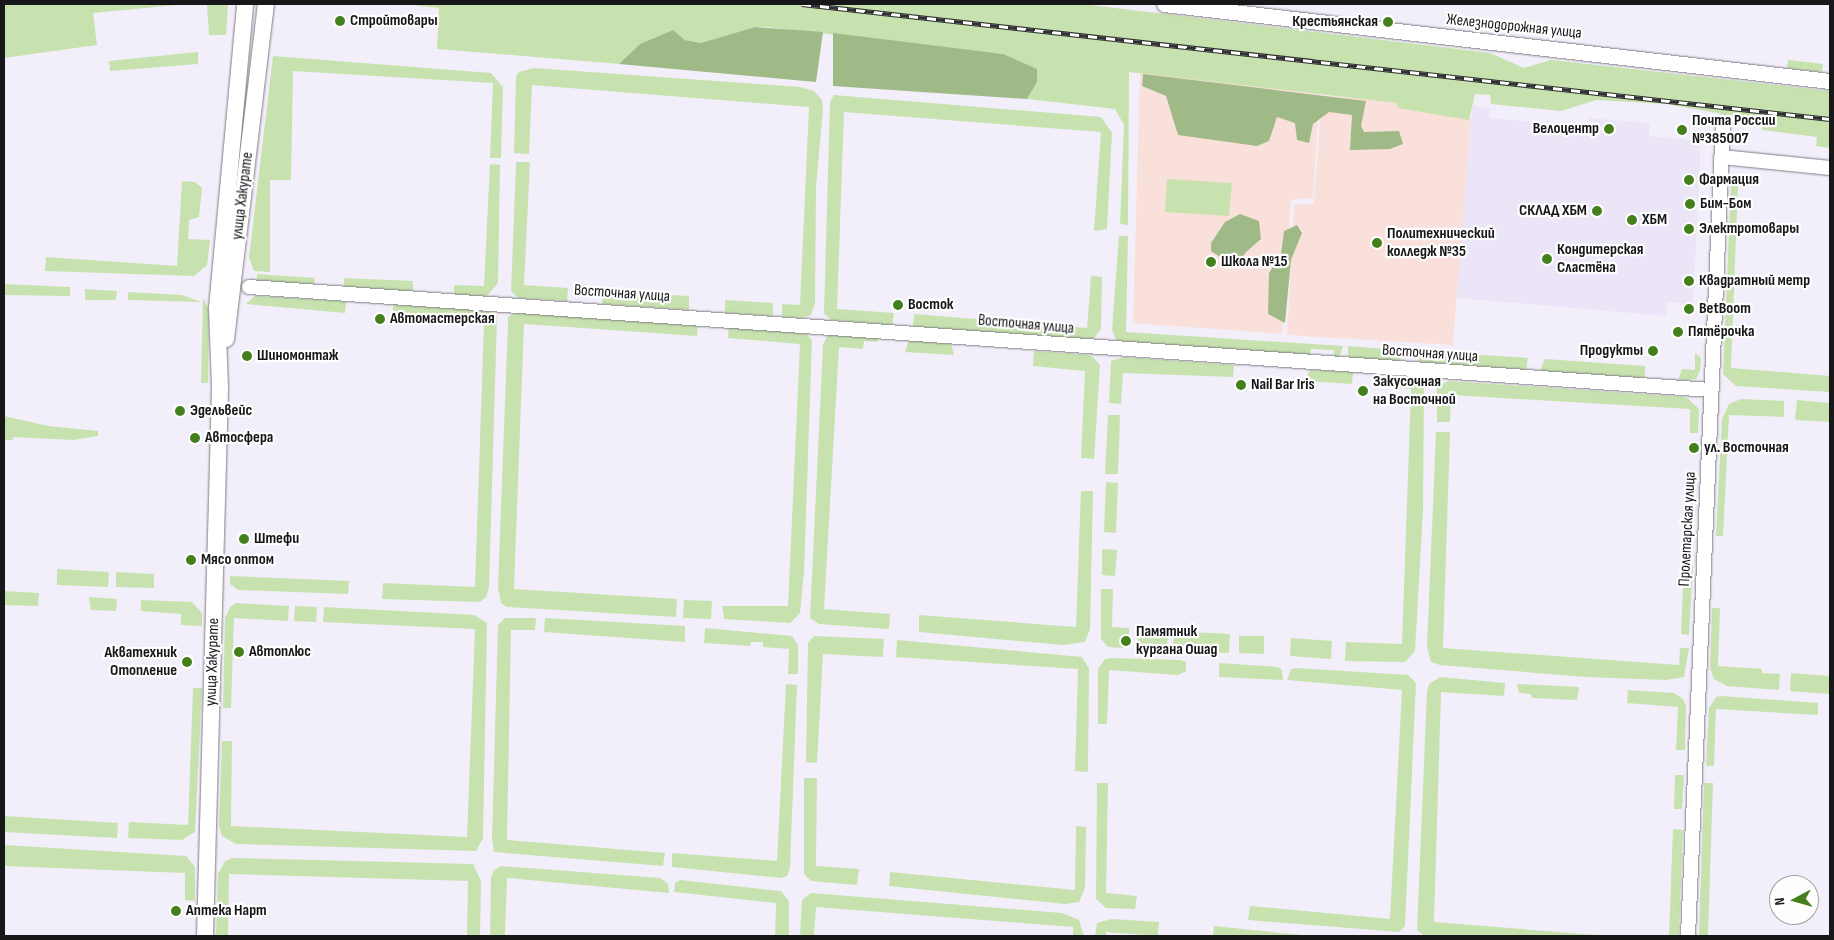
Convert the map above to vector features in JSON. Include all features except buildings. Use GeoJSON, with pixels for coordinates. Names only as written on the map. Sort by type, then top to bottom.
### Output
{"type":"FeatureCollection","features":[{"type":"Feature","properties":{"kind":"main road","name":"улица Хакурате"},"geometry":{"type":"LineString","coordinates":[[220,387],[230,308],[230,263],[245,4]]}},
{"type":"Feature","properties":{"kind":"main road","name":"улица Хакурате"},"geometry":{"type":"LineString","coordinates":[[205,936],[220,387],[217,308],[230,263],[266,4]]}},
{"type":"Feature","properties":{"kind":"main road","name":"Железнодорожная улица"},"geometry":{"type":"LineString","coordinates":[[1164,4],[1830,81]]}},
{"type":"Feature","properties":{"kind":"street","name":"Пролетарская улица"},"geometry":{"type":"LineString","coordinates":[[1688,936],[1723,123]]}},
{"type":"Feature","properties":{"kind":"street"},"geometry":{"type":"LineString","coordinates":[[1721,157],[1830,168]]}},
{"type":"Feature","properties":{"kind":"street"},"geometry":{"type":"LineString","coordinates":[[230,263],[235,274],[249,287],[234,296],[230,308]]}},
{"type":"Feature","properties":{"kind":"street","name":"Восточная улица"},"geometry":{"type":"LineString","coordinates":[[249,287],[1711,390]]}},
{"type":"Feature","properties":{"kind":"shaded area","name":"Школа №15"},"geometry":{"type":"Polygon","coordinates":[[[1140,71],[1320,87],[1313,198],[1291,200],[1282,334],[1133,323],[1140,71]]]}},
{"type":"Feature","properties":{"kind":"shaded area","name":"Политехнический колледж №35"},"geometry":{"type":"Polygon","coordinates":[[[1322,95],[1399,102],[1471,119],[1453,345],[1287,335],[1294,205],[1314,203],[1322,95]]]}},
{"type":"Feature","properties":{"kind":"shaded area"},"geometry":{"type":"Polygon","coordinates":[[[1472,106],[1490,108],[1490,118],[1588,126],[1589,118],[1650,123],[1649,136],[1701,141],[1693,305],[1667,302],[1666,316],[1456,298],[1472,106]]]}},
{"type":"Feature","properties":{"kind":"green space"},"geometry":{"type":"Polygon","coordinates":[[[4,4],[188,4],[93,13],[97,45],[4,58],[4,4]]]}},
{"type":"Feature","properties":{"kind":"green space"},"geometry":{"type":"Polygon","coordinates":[[[207,4],[228,4],[226,35],[209,35],[207,4]]]}},
{"type":"Feature","properties":{"kind":"green space"},"geometry":{"type":"Polygon","coordinates":[[[402,4],[1082,4],[1490,53],[1524,68],[1551,60],[1830,91],[1830,148],[1816,146],[1817,137],[1762,130],[1763,121],[1666,104],[1596,100],[1561,111],[1491,104],[1490,95],[1475,94],[1469,120],[1398,108],[1397,103],[1129,72],[1128,225],[1120,224],[1124,125],[1115,109],[1027,99],[1037,82],[1003,54],[767,27],[755,27],[701,43],[685,40],[673,30],[640,44],[619,64],[437,49],[439,8],[402,4]]]}},
{"type":"Feature","properties":{"kind":"green space"},"geometry":{"type":"Polygon","coordinates":[[[755,27],[823,32],[816,82],[619,64],[640,44],[673,30],[685,40],[701,43],[755,27]]]}},
{"type":"Feature","properties":{"kind":"green space"},"geometry":{"type":"Polygon","coordinates":[[[833,33],[1003,54],[1037,69],[1037,82],[1027,99],[833,86],[833,33]]]}},
{"type":"Feature","properties":{"kind":"green space"},"geometry":{"type":"Polygon","coordinates":[[[198,52],[198,64],[110,71],[109,61],[198,52]]]}},
{"type":"Feature","properties":{"kind":"green space"},"geometry":{"type":"Polygon","coordinates":[[[273,56],[491,73],[503,87],[501,158],[490,158],[493,83],[293,71],[291,180],[270,180],[270,272],[254,271],[249,258],[273,56]]]}},
{"type":"Feature","properties":{"kind":"green space"},"geometry":{"type":"Polygon","coordinates":[[[1788,60],[1823,64],[1822,72],[1787,68],[1788,60]]]}},
{"type":"Feature","properties":{"kind":"green space"},"geometry":{"type":"Polygon","coordinates":[[[534,68],[800,87],[814,91],[822,100],[823,108],[816,188],[815,303],[811,315],[801,318],[782,317],[782,304],[800,305],[809,107],[532,85],[529,154],[514,153],[516,76],[519,72],[534,68]]]}},
{"type":"Feature","properties":{"kind":"green space"},"geometry":{"type":"Polygon","coordinates":[[[1143,74],[1366,101],[1361,126],[1364,132],[1399,131],[1403,144],[1390,149],[1350,150],[1352,115],[1329,112],[1313,124],[1309,143],[1297,140],[1295,123],[1277,117],[1269,141],[1257,146],[1178,135],[1166,96],[1142,86],[1143,74]]]}},
{"type":"Feature","properties":{"kind":"green space"},"geometry":{"type":"Polygon","coordinates":[[[834,95],[1101,117],[1112,133],[1107,229],[1094,231],[1101,132],[844,112],[837,309],[894,313],[892,326],[831,320],[824,313],[830,102],[834,95]]]}},
{"type":"Feature","properties":{"kind":"green space"},"geometry":{"type":"Polygon","coordinates":[[[516,162],[530,162],[524,285],[568,288],[567,301],[518,298],[511,291],[516,162]]]}},
{"type":"Feature","properties":{"kind":"green space"},"geometry":{"type":"Polygon","coordinates":[[[490,164],[500,165],[498,283],[487,296],[454,296],[454,285],[484,286],[490,164]]]}},
{"type":"Feature","properties":{"kind":"green space"},"geometry":{"type":"Polygon","coordinates":[[[1167,179],[1232,183],[1229,216],[1165,212],[1167,179]]]}},
{"type":"Feature","properties":{"kind":"green space"},"geometry":{"type":"Polygon","coordinates":[[[182,181],[195,182],[202,188],[199,217],[189,220],[188,239],[210,240],[207,265],[194,276],[45,271],[46,257],[177,266],[182,181]]]}},
{"type":"Feature","properties":{"kind":"green space"},"geometry":{"type":"Polygon","coordinates":[[[1731,184],[1738,184],[1731,368],[1830,376],[1830,392],[1736,386],[1723,374],[1731,184]]]}},
{"type":"Feature","properties":{"kind":"green space"},"geometry":{"type":"Polygon","coordinates":[[[1240,214],[1259,221],[1261,239],[1245,253],[1240,263],[1231,264],[1211,251],[1211,243],[1225,222],[1240,214]]]}},
{"type":"Feature","properties":{"kind":"green space"},"geometry":{"type":"Polygon","coordinates":[[[1297,225],[1302,233],[1291,260],[1285,323],[1268,314],[1269,273],[1281,254],[1284,231],[1297,225]]]}},
{"type":"Feature","properties":{"kind":"green space"},"geometry":{"type":"Polygon","coordinates":[[[1119,236],[1128,236],[1126,332],[1343,346],[1339,358],[1334,358],[1334,350],[1311,349],[1310,357],[1117,341],[1112,330],[1119,236]]]}},
{"type":"Feature","properties":{"kind":"green space"},"geometry":{"type":"Polygon","coordinates":[[[257,274],[315,278],[314,285],[257,283],[257,274]]]}},
{"type":"Feature","properties":{"kind":"green space"},"geometry":{"type":"Polygon","coordinates":[[[1091,276],[1102,277],[1101,329],[1091,342],[913,327],[914,314],[1087,328],[1091,276]]]}},
{"type":"Feature","properties":{"kind":"green space"},"geometry":{"type":"Polygon","coordinates":[[[344,278],[413,281],[413,292],[344,288],[344,278]]]}},
{"type":"Feature","properties":{"kind":"green space"},"geometry":{"type":"Polygon","coordinates":[[[4,284],[70,287],[70,296],[4,295],[4,284]]]}},
{"type":"Feature","properties":{"kind":"green space"},"geometry":{"type":"Polygon","coordinates":[[[85,289],[117,291],[116,300],[85,300],[85,289]]]}},
{"type":"Feature","properties":{"kind":"green space"},"geometry":{"type":"Polygon","coordinates":[[[603,291],[689,296],[689,310],[602,304],[603,291]]]}},
{"type":"Feature","properties":{"kind":"green space"},"geometry":{"type":"Polygon","coordinates":[[[128,292],[182,295],[201,302],[128,300],[128,292]]]}},
{"type":"Feature","properties":{"kind":"green space"},"geometry":{"type":"Polygon","coordinates":[[[255,296],[346,301],[345,313],[246,304],[255,296]]]}},
{"type":"Feature","properties":{"kind":"green space"},"geometry":{"type":"Polygon","coordinates":[[[203,298],[209,310],[208,383],[201,383],[203,298]]]}},
{"type":"Feature","properties":{"kind":"green space"},"geometry":{"type":"Polygon","coordinates":[[[725,300],[773,303],[773,316],[725,313],[725,300]]]}},
{"type":"Feature","properties":{"kind":"green space"},"geometry":{"type":"Polygon","coordinates":[[[393,304],[491,310],[497,316],[489,588],[486,597],[480,602],[382,599],[383,583],[475,587],[484,322],[393,316],[393,304]]]}},
{"type":"Feature","properties":{"kind":"green space"},"geometry":{"type":"Polygon","coordinates":[[[517,312],[698,324],[697,336],[524,324],[514,589],[677,599],[676,617],[507,607],[501,603],[498,588],[508,317],[517,312]]]}},
{"type":"Feature","properties":{"kind":"green space"},"geometry":{"type":"Polygon","coordinates":[[[729,326],[805,332],[812,340],[804,572],[800,613],[790,623],[724,619],[722,606],[788,606],[800,344],[728,338],[729,326]]]}},
{"type":"Feature","properties":{"kind":"green space"},"geometry":{"type":"Polygon","coordinates":[[[828,335],[878,337],[878,342],[864,341],[863,349],[839,347],[824,609],[890,614],[889,629],[819,624],[810,618],[823,345],[828,335]]]}},
{"type":"Feature","properties":{"kind":"green space"},"geometry":{"type":"Polygon","coordinates":[[[909,340],[951,344],[954,355],[905,352],[909,340]]]}},
{"type":"Feature","properties":{"kind":"green space"},"geometry":{"type":"Polygon","coordinates":[[[1348,346],[1397,350],[1401,362],[1348,360],[1348,346]]]}},
{"type":"Feature","properties":{"kind":"green space"},"geometry":{"type":"Polygon","coordinates":[[[1034,351],[1091,355],[1100,365],[1094,459],[1081,458],[1085,371],[1033,366],[1034,351]]]}},
{"type":"Feature","properties":{"kind":"green space"},"geometry":{"type":"Polygon","coordinates":[[[1420,351],[1528,358],[1526,371],[1418,364],[1420,351]]]}},
{"type":"Feature","properties":{"kind":"green space"},"geometry":{"type":"Polygon","coordinates":[[[1695,353],[1701,358],[1700,371],[1696,379],[1678,381],[1682,369],[1695,370],[1695,353]]]}},
{"type":"Feature","properties":{"kind":"green space"},"geometry":{"type":"Polygon","coordinates":[[[1124,357],[1234,365],[1233,377],[1123,373],[1121,404],[1109,403],[1111,361],[1124,357]]]}},
{"type":"Feature","properties":{"kind":"green space"},"geometry":{"type":"Polygon","coordinates":[[[1545,359],[1645,366],[1645,380],[1539,373],[1545,359]]]}},
{"type":"Feature","properties":{"kind":"green space"},"geometry":{"type":"Polygon","coordinates":[[[1310,370],[1353,372],[1352,384],[1305,381],[1310,370]]]}},
{"type":"Feature","properties":{"kind":"green space"},"geometry":{"type":"Polygon","coordinates":[[[1390,375],[1419,379],[1424,389],[1423,511],[1415,651],[1405,662],[1345,661],[1346,642],[1402,644],[1411,389],[1389,387],[1390,375]]]}},
{"type":"Feature","properties":{"kind":"green space"},"geometry":{"type":"Polygon","coordinates":[[[1449,381],[1686,397],[1699,409],[1698,433],[1690,433],[1690,409],[1451,395],[1450,422],[1437,422],[1437,386],[1449,381]]]}},
{"type":"Feature","properties":{"kind":"green space"},"geometry":{"type":"Polygon","coordinates":[[[1741,399],[1784,401],[1784,417],[1729,415],[1723,536],[1716,536],[1722,419],[1729,404],[1741,399]]]}},
{"type":"Feature","properties":{"kind":"green space"},"geometry":{"type":"Polygon","coordinates":[[[1797,400],[1830,403],[1830,422],[1795,420],[1797,400]]]}},
{"type":"Feature","properties":{"kind":"green space"},"geometry":{"type":"Polygon","coordinates":[[[1108,415],[1120,415],[1118,474],[1105,474],[1108,415]]]}},
{"type":"Feature","properties":{"kind":"green space"},"geometry":{"type":"Polygon","coordinates":[[[4,416],[48,426],[98,431],[98,436],[73,440],[13,437],[13,440],[4,440],[4,416]]]}},
{"type":"Feature","properties":{"kind":"green space"},"geometry":{"type":"Polygon","coordinates":[[[1436,432],[1450,432],[1443,648],[1679,665],[1680,648],[1689,648],[1684,677],[1666,680],[1586,677],[1440,665],[1431,662],[1427,647],[1436,432]]]}},
{"type":"Feature","properties":{"kind":"green space"},"geometry":{"type":"Polygon","coordinates":[[[1106,482],[1118,483],[1116,533],[1104,532],[1106,482]]]}},
{"type":"Feature","properties":{"kind":"green space"},"geometry":{"type":"Polygon","coordinates":[[[1081,491],[1093,491],[1090,629],[1085,642],[1064,645],[919,632],[919,615],[1076,627],[1081,491]]]}},
{"type":"Feature","properties":{"kind":"green space"},"geometry":{"type":"Polygon","coordinates":[[[1102,549],[1117,550],[1115,576],[1102,575],[1102,549]]]}},
{"type":"Feature","properties":{"kind":"green space"},"geometry":{"type":"Polygon","coordinates":[[[1684,565],[1693,565],[1689,635],[1681,634],[1684,565]]]}},
{"type":"Feature","properties":{"kind":"green space"},"geometry":{"type":"Polygon","coordinates":[[[57,569],[109,572],[108,587],[57,585],[57,569]]]}},
{"type":"Feature","properties":{"kind":"green space"},"geometry":{"type":"Polygon","coordinates":[[[116,572],[154,574],[154,588],[116,587],[116,572]]]}},
{"type":"Feature","properties":{"kind":"green space"},"geometry":{"type":"Polygon","coordinates":[[[230,576],[349,581],[348,594],[238,590],[230,584],[230,576]]]}},
{"type":"Feature","properties":{"kind":"green space"},"geometry":{"type":"Polygon","coordinates":[[[1101,589],[1113,589],[1112,627],[1129,628],[1129,639],[1123,639],[1123,648],[1108,647],[1101,639],[1101,589]]]}},
{"type":"Feature","properties":{"kind":"green space"},"geometry":{"type":"Polygon","coordinates":[[[4,591],[39,593],[38,606],[4,605],[4,591]]]}},
{"type":"Feature","properties":{"kind":"green space"},"geometry":{"type":"Polygon","coordinates":[[[89,597],[117,599],[116,611],[91,610],[89,597]]]}},
{"type":"Feature","properties":{"kind":"green space"},"geometry":{"type":"Polygon","coordinates":[[[141,600],[192,602],[202,613],[202,626],[181,625],[181,614],[141,611],[141,600]]]}},
{"type":"Feature","properties":{"kind":"green space"},"geometry":{"type":"Polygon","coordinates":[[[684,600],[712,601],[711,619],[683,618],[684,600]]]}},
{"type":"Feature","properties":{"kind":"green space"},"geometry":{"type":"Polygon","coordinates":[[[236,603],[289,606],[288,621],[234,618],[231,708],[223,708],[225,618],[230,607],[236,603]]]}},
{"type":"Feature","properties":{"kind":"green space"},"geometry":{"type":"Polygon","coordinates":[[[295,606],[317,607],[316,622],[294,621],[295,606]]]}},
{"type":"Feature","properties":{"kind":"green space"},"geometry":{"type":"Polygon","coordinates":[[[324,607],[474,615],[487,623],[483,838],[476,851],[236,844],[222,836],[219,826],[222,741],[232,741],[231,826],[467,837],[475,629],[323,622],[324,607]]]}},
{"type":"Feature","properties":{"kind":"green space"},"geometry":{"type":"Polygon","coordinates":[[[1712,608],[1720,608],[1718,666],[1762,669],[1762,673],[1780,674],[1779,690],[1727,686],[1714,679],[1710,668],[1712,608]]]}},
{"type":"Feature","properties":{"kind":"green space"},"geometry":{"type":"Polygon","coordinates":[[[505,618],[536,618],[535,630],[511,630],[507,840],[665,853],[663,866],[494,852],[492,839],[498,625],[505,618]]]}},
{"type":"Feature","properties":{"kind":"green space"},"geometry":{"type":"Polygon","coordinates":[[[545,618],[685,626],[685,642],[544,632],[545,618]]]}},
{"type":"Feature","properties":{"kind":"green space"},"geometry":{"type":"Polygon","coordinates":[[[705,628],[792,636],[798,645],[798,674],[788,674],[789,649],[763,647],[763,642],[751,642],[750,646],[704,643],[705,628]]]}},
{"type":"Feature","properties":{"kind":"green space"},"geometry":{"type":"Polygon","coordinates":[[[1138,630],[1168,631],[1167,651],[1137,649],[1138,630]]]}},
{"type":"Feature","properties":{"kind":"green space"},"geometry":{"type":"Polygon","coordinates":[[[1174,631],[1230,634],[1229,653],[1173,650],[1174,631]]]}},
{"type":"Feature","properties":{"kind":"green space"},"geometry":{"type":"Polygon","coordinates":[[[814,636],[884,639],[883,657],[823,654],[817,763],[806,762],[808,643],[814,636]]]}},
{"type":"Feature","properties":{"kind":"green space"},"geometry":{"type":"Polygon","coordinates":[[[1239,636],[1264,636],[1264,654],[1239,653],[1239,636]]]}},
{"type":"Feature","properties":{"kind":"green space"},"geometry":{"type":"Polygon","coordinates":[[[1291,638],[1332,641],[1331,659],[1290,656],[1291,638]]]}},
{"type":"Feature","properties":{"kind":"green space"},"geometry":{"type":"Polygon","coordinates":[[[897,640],[1082,657],[1089,669],[1088,772],[1075,771],[1078,669],[896,657],[897,640]]]}},
{"type":"Feature","properties":{"kind":"green space"},"geometry":{"type":"Polygon","coordinates":[[[1105,659],[1180,660],[1186,662],[1186,671],[1178,675],[1109,670],[1107,724],[1098,724],[1098,669],[1105,659]]]}},
{"type":"Feature","properties":{"kind":"green space"},"geometry":{"type":"Polygon","coordinates":[[[1219,663],[1278,667],[1282,670],[1283,680],[1219,677],[1219,663]]]}},
{"type":"Feature","properties":{"kind":"green space"},"geometry":{"type":"Polygon","coordinates":[[[1291,669],[1408,675],[1416,683],[1405,926],[1399,932],[1248,920],[1250,906],[1390,919],[1402,690],[1287,680],[1291,669]]]}},
{"type":"Feature","properties":{"kind":"green space"},"geometry":{"type":"Polygon","coordinates":[[[1791,673],[1830,676],[1830,694],[1790,691],[1791,673]]]}},
{"type":"Feature","properties":{"kind":"green space"},"geometry":{"type":"Polygon","coordinates":[[[1440,677],[1505,683],[1504,696],[1441,692],[1434,922],[1609,936],[1425,936],[1417,930],[1427,691],[1429,684],[1440,677]]]}},
{"type":"Feature","properties":{"kind":"green space"},"geometry":{"type":"Polygon","coordinates":[[[786,684],[797,685],[790,868],[787,876],[781,878],[672,867],[672,853],[777,861],[786,684]]]}},
{"type":"Feature","properties":{"kind":"green space"},"geometry":{"type":"Polygon","coordinates":[[[1517,684],[1579,687],[1577,700],[1532,698],[1531,694],[1519,693],[1517,684]]]}},
{"type":"Feature","properties":{"kind":"green space"},"geometry":{"type":"Polygon","coordinates":[[[193,688],[202,688],[195,832],[182,840],[128,838],[129,822],[188,825],[193,688]]]}},
{"type":"Feature","properties":{"kind":"green space"},"geometry":{"type":"Polygon","coordinates":[[[1628,690],[1674,693],[1683,699],[1686,706],[1685,750],[1676,750],[1678,707],[1627,703],[1628,690]]]}},
{"type":"Feature","properties":{"kind":"green space"},"geometry":{"type":"Polygon","coordinates":[[[1716,697],[1818,703],[1818,715],[1716,709],[1714,766],[1706,766],[1709,708],[1716,697]]]}},
{"type":"Feature","properties":{"kind":"green space"},"geometry":{"type":"Polygon","coordinates":[[[1675,775],[1684,775],[1682,809],[1674,809],[1675,775]]]}},
{"type":"Feature","properties":{"kind":"green space"},"geometry":{"type":"Polygon","coordinates":[[[804,778],[817,778],[816,866],[859,869],[857,885],[811,881],[804,874],[804,778]]]}},
{"type":"Feature","properties":{"kind":"green space"},"geometry":{"type":"Polygon","coordinates":[[[1097,783],[1108,783],[1106,893],[1137,896],[1135,909],[1106,908],[1096,899],[1097,783]]]}},
{"type":"Feature","properties":{"kind":"green space"},"geometry":{"type":"Polygon","coordinates":[[[1704,783],[1713,783],[1708,936],[1699,936],[1704,783]]]}},
{"type":"Feature","properties":{"kind":"green space"},"geometry":{"type":"Polygon","coordinates":[[[4,816],[118,823],[117,838],[4,832],[4,816]]]}},
{"type":"Feature","properties":{"kind":"green space"},"geometry":{"type":"Polygon","coordinates":[[[1076,826],[1086,827],[1085,888],[1079,902],[1065,904],[889,886],[890,872],[1075,890],[1076,826]]]}},
{"type":"Feature","properties":{"kind":"green space"},"geometry":{"type":"Polygon","coordinates":[[[1673,829],[1683,830],[1679,936],[1669,936],[1673,829]]]}},
{"type":"Feature","properties":{"kind":"green space"},"geometry":{"type":"Polygon","coordinates":[[[4,845],[186,856],[195,867],[195,901],[185,900],[185,873],[4,866],[4,845]]]}},
{"type":"Feature","properties":{"kind":"green space"},"geometry":{"type":"Polygon","coordinates":[[[232,858],[473,864],[481,881],[480,936],[467,936],[468,881],[229,874],[228,936],[216,936],[218,874],[225,861],[232,858]]]}},
{"type":"Feature","properties":{"kind":"green space"},"geometry":{"type":"Polygon","coordinates":[[[501,866],[660,878],[668,884],[669,893],[507,878],[505,936],[490,936],[491,877],[494,870],[501,866]]]}},
{"type":"Feature","properties":{"kind":"green space"},"geometry":{"type":"Polygon","coordinates":[[[680,880],[781,891],[789,901],[789,936],[775,936],[776,903],[674,892],[675,883],[680,880]]]}},
{"type":"Feature","properties":{"kind":"green space"},"geometry":{"type":"Polygon","coordinates":[[[811,893],[1062,913],[1079,920],[1084,936],[1073,936],[1073,927],[816,907],[814,936],[800,936],[802,900],[811,893]]]}},
{"type":"Feature","properties":{"kind":"green space"},"geometry":{"type":"Polygon","coordinates":[[[1112,919],[1159,922],[1158,936],[1106,932],[1106,936],[1095,936],[1097,923],[1112,919]]]}},
{"type":"Feature","properties":{"kind":"green space"},"geometry":{"type":"Polygon","coordinates":[[[1214,926],[1281,933],[1314,936],[1213,936],[1214,926]]]}},
{"type":"Feature","properties":{"kind":"railway"},"geometry":{"type":"LineString","coordinates":[[802,4],[1830,119]]}},
{"type":"Feature","properties":{"kind":"place","name":"Стройтовары"},"geometry":{"type":"Point","coordinates":[340,21]}},
{"type":"Feature","properties":{"kind":"place","name":"Крестьянская"},"geometry":{"type":"Point","coordinates":[1388,22]}},
{"type":"Feature","properties":{"kind":"place","name":"Велоцентр"},"geometry":{"type":"Point","coordinates":[1609,129]}},
{"type":"Feature","properties":{"kind":"place","name":"Почта России №385007"},"geometry":{"type":"Point","coordinates":[1682,130]}},
{"type":"Feature","properties":{"kind":"place","name":"Фармация"},"geometry":{"type":"Point","coordinates":[1689,180]}},
{"type":"Feature","properties":{"kind":"place","name":"Бим-Бом"},"geometry":{"type":"Point","coordinates":[1690,204]}},
{"type":"Feature","properties":{"kind":"place","name":"СКЛАД ХБМ"},"geometry":{"type":"Point","coordinates":[1597,211]}},
{"type":"Feature","properties":{"kind":"place","name":"ХБМ"},"geometry":{"type":"Point","coordinates":[1632,220]}},
{"type":"Feature","properties":{"kind":"place","name":"Электротовары"},"geometry":{"type":"Point","coordinates":[1689,229]}},
{"type":"Feature","properties":{"kind":"place","name":"Политехнический колледж №35"},"geometry":{"type":"Point","coordinates":[1377,243]}},
{"type":"Feature","properties":{"kind":"place","name":"Кондитерская Сластёна"},"geometry":{"type":"Point","coordinates":[1547,259]}},
{"type":"Feature","properties":{"kind":"place","name":"Школа №15"},"geometry":{"type":"Point","coordinates":[1211,262]}},
{"type":"Feature","properties":{"kind":"place","name":"Квадратный метр"},"geometry":{"type":"Point","coordinates":[1689,281]}},
{"type":"Feature","properties":{"kind":"place","name":"Восток"},"geometry":{"type":"Point","coordinates":[898,305]}},
{"type":"Feature","properties":{"kind":"place","name":"BetBoom"},"geometry":{"type":"Point","coordinates":[1689,309]}},
{"type":"Feature","properties":{"kind":"place","name":"Автомастерская"},"geometry":{"type":"Point","coordinates":[380,319]}},
{"type":"Feature","properties":{"kind":"place","name":"Пятёрочка"},"geometry":{"type":"Point","coordinates":[1678,332]}},
{"type":"Feature","properties":{"kind":"place","name":"Продукты"},"geometry":{"type":"Point","coordinates":[1653,351]}},
{"type":"Feature","properties":{"kind":"place","name":"Шиномонтаж"},"geometry":{"type":"Point","coordinates":[247,356]}},
{"type":"Feature","properties":{"kind":"place","name":"Nail Bar Iris"},"geometry":{"type":"Point","coordinates":[1241,385]}},
{"type":"Feature","properties":{"kind":"place","name":"Закусочная на Восточной"},"geometry":{"type":"Point","coordinates":[1363,391]}},
{"type":"Feature","properties":{"kind":"place","name":"Эдельвейс"},"geometry":{"type":"Point","coordinates":[180,411]}},
{"type":"Feature","properties":{"kind":"place","name":"Автосфера"},"geometry":{"type":"Point","coordinates":[195,438]}},
{"type":"Feature","properties":{"kind":"place","name":"ул. Восточная"},"geometry":{"type":"Point","coordinates":[1694,448]}},
{"type":"Feature","properties":{"kind":"place","name":"Штефи"},"geometry":{"type":"Point","coordinates":[244,539]}},
{"type":"Feature","properties":{"kind":"place","name":"Мясо оптом"},"geometry":{"type":"Point","coordinates":[191,560]}},
{"type":"Feature","properties":{"kind":"place","name":"Памятник кургана Ошад"},"geometry":{"type":"Point","coordinates":[1126,641]}},
{"type":"Feature","properties":{"kind":"place","name":"Автоплюс"},"geometry":{"type":"Point","coordinates":[239,652]}},
{"type":"Feature","properties":{"kind":"place","name":"Акватехник Отопление"},"geometry":{"type":"Point","coordinates":[187,662]}},
{"type":"Feature","properties":{"kind":"place","name":"Аптека Нарт"},"geometry":{"type":"Point","coordinates":[176,911]}}]}
